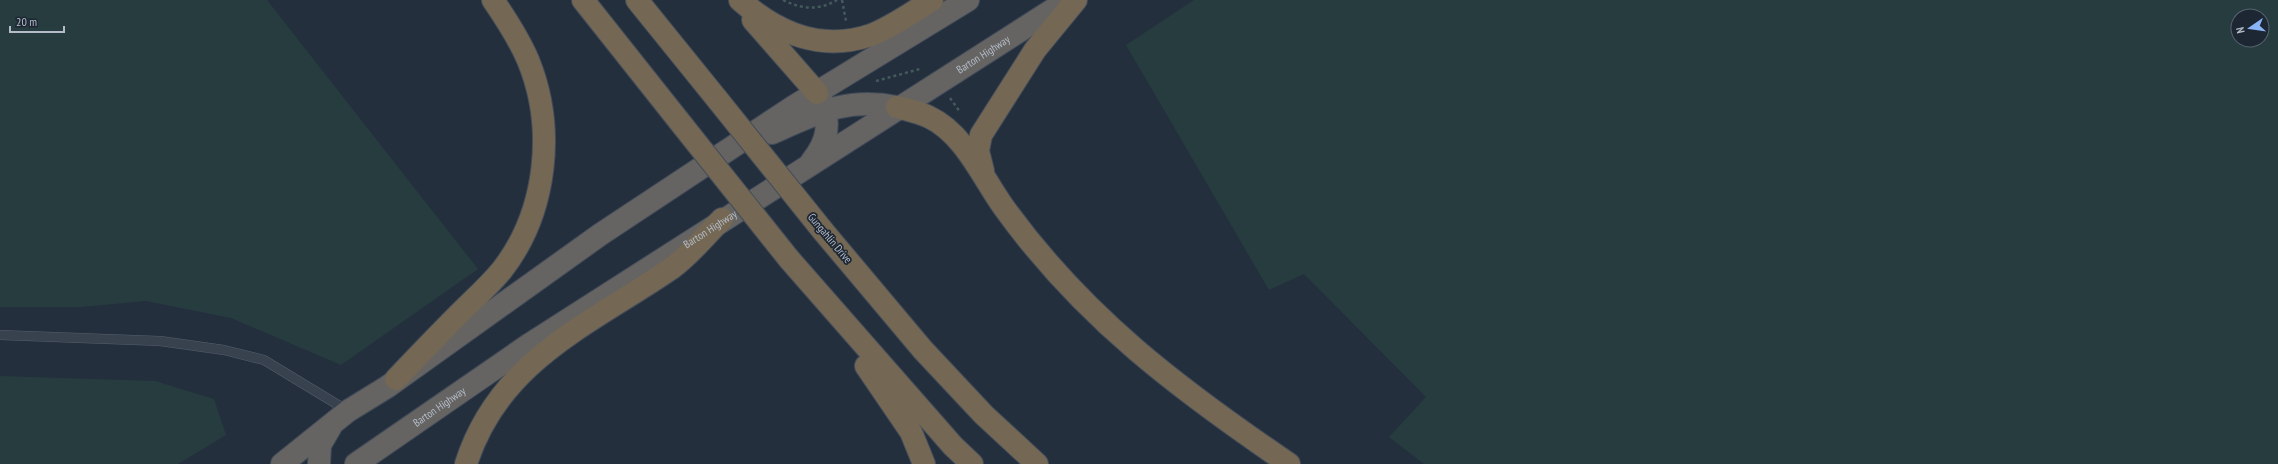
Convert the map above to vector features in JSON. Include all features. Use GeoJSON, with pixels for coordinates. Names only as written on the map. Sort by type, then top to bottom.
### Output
{"type":"FeatureCollection","features":[{"type":"Feature","properties":{"kind":"highway"},"geometry":{"type":"LineString","coordinates":[[396,379],[501,270],[524,234],[539,190],[544,137],[539,93],[525,54],[493,0]]}},
{"type":"Feature","properties":{"kind":"highway"},"geometry":{"type":"LineString","coordinates":[[583,0],[789,258],[953,446],[972,464]]}},
{"type":"Feature","properties":{"kind":"highway","name":"Gungahlin Drive"},"geometry":{"type":"LineString","coordinates":[[637,0],[823,231],[928,355],[984,415],[1037,464]]}},
{"type":"Feature","properties":{"kind":"highway"},"geometry":{"type":"LineString","coordinates":[[739,0],[760,17],[789,33],[815,39],[846,40],[880,30],[932,0]]}},
{"type":"Feature","properties":{"kind":"highway"},"geometry":{"type":"LineString","coordinates":[[739,0],[822,102],[828,122],[827,134],[820,150],[810,163]]}},
{"type":"Feature","properties":{"kind":"highway"},"geometry":{"type":"LineString","coordinates":[[282,464],[343,416],[601,234],[718,157],[822,102],[856,69],[968,0]]}},
{"type":"Feature","properties":{"kind":"highway","name":"Barton Highway"},"geometry":{"type":"LineString","coordinates":[[356,464],[511,356],[897,107],[1068,0]]}},
{"type":"Feature","properties":{"kind":"highway"},"geometry":{"type":"LineString","coordinates":[[993,191],[978,156],[981,135],[1039,45],[1076,0]]}},
{"type":"Feature","properties":{"kind":"highway"},"geometry":{"type":"LineString","coordinates":[[822,102],[859,103],[897,107],[929,117],[950,132],[1052,268],[1106,324],[1178,386],[1289,464]]}},
{"type":"Feature","properties":{"kind":"highway"},"geometry":{"type":"LineString","coordinates":[[466,464],[480,430],[493,408],[513,382],[531,363],[551,347],[674,266],[722,219]]}},
{"type":"Feature","properties":{"kind":"highway"},"geometry":{"type":"LineString","coordinates":[[789,258],[898,410],[911,432],[924,464]]}},
{"type":"Feature","properties":{"kind":"highway"},"geometry":{"type":"LineString","coordinates":[[319,464],[320,445],[327,431],[343,416]]}},
{"type":"Feature","properties":{"kind":"lane"},"geometry":{"type":"LineString","coordinates":[[0,334],[160,341],[224,350],[264,360],[343,416]]}},
{"type":"Feature","properties":{"kind":"path"},"geometry":{"type":"LineString","coordinates":[[783,0],[808,8],[821,6],[837,0]]}},
{"type":"Feature","properties":{"kind":"path"},"geometry":{"type":"LineString","coordinates":[[842,0],[847,27],[846,40]]}},
{"type":"Feature","properties":{"kind":"path"},"geometry":{"type":"LineString","coordinates":[[856,69],[869,82],[926,69],[932,71],[962,116]]}},
{"type":"Feature","properties":{"kind":"green space"},"geometry":{"type":"Polygon","coordinates":[[[0,0],[267,0],[478,269],[341,365],[231,318],[146,301],[82,307],[0,307],[0,0]]]}},
{"type":"Feature","properties":{"kind":"green space"},"geometry":{"type":"Polygon","coordinates":[[[1194,0],[2278,0],[2278,464],[1424,464],[1389,437],[1426,397],[1304,274],[1269,290],[1126,45],[1194,0]]]}},
{"type":"Feature","properties":{"kind":"green space"},"geometry":{"type":"Polygon","coordinates":[[[0,376],[155,381],[214,399],[226,435],[178,464],[0,464],[0,376]]]}}]}
